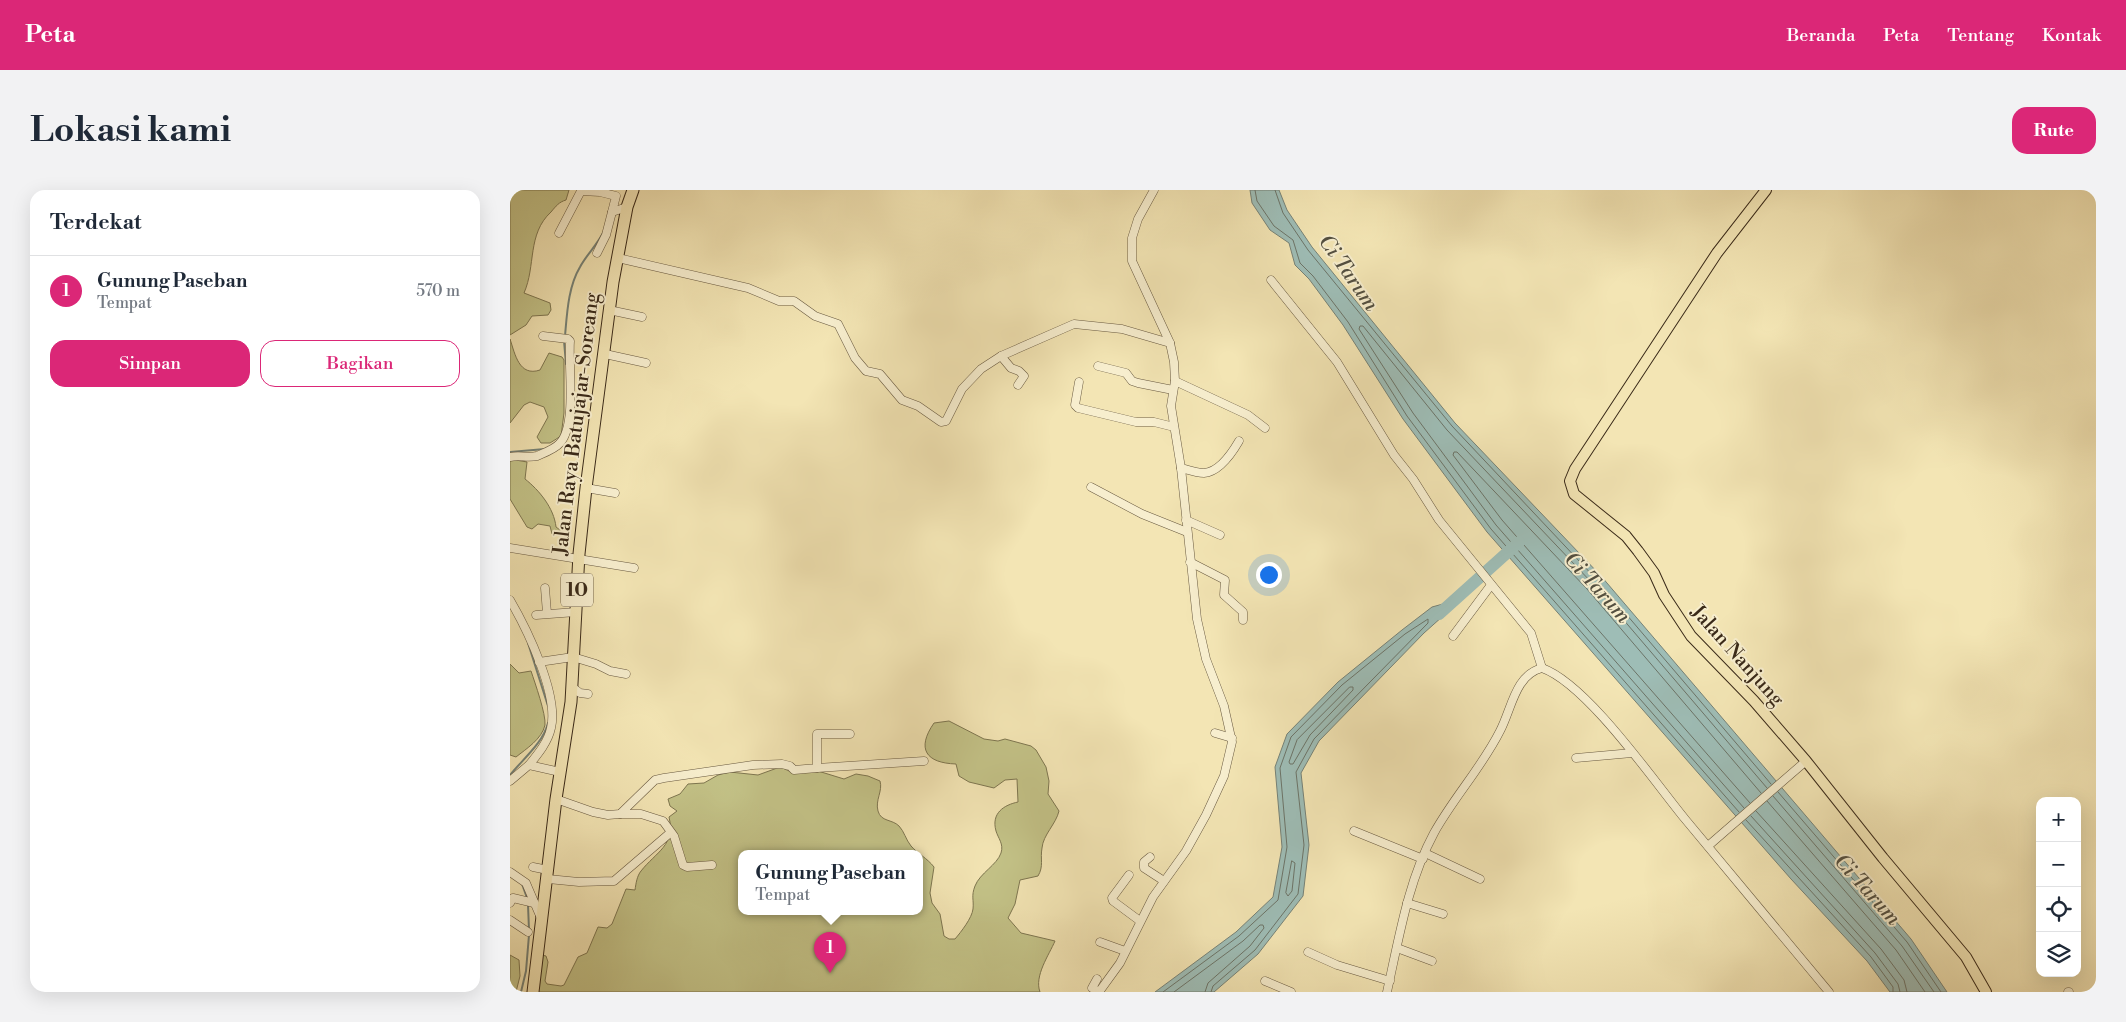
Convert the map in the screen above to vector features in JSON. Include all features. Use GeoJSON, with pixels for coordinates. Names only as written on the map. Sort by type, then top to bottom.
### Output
{"type":"FeatureCollection","features":[{"type":"Feature","properties":{"kind":"highway","name":"Jalan Raya Batujajar-Soreang"},"geometry":{"type":"LineString","coordinates":[[533,991],[556,799],[572,687],[579,558],[586,488],[605,354],[609,310],[627,206],[633,190]]}},
{"type":"Feature","properties":{"kind":"main road","name":"Jalan Nanjung"},"geometry":{"type":"LineString","coordinates":[[1766,190],[1712,260],[1572,474],[1570,488],[1574,494],[1626,536],[1647,562],[1668,602],[1691,636],[1754,701],[1806,762],[1966,957],[1986,992]]}},
{"type":"Feature","properties":{"kind":"street"},"geometry":{"type":"LineString","coordinates":[[1105,984],[1095,978],[1092,988],[1099,992],[1105,984],[1164,881],[1186,851],[1206,815],[1224,776],[1232,738],[1208,663],[1197,619],[1181,468],[1171,406],[1175,381],[1174,362],[1170,343],[1132,261],[1132,238],[1138,219],[1154,190]]}},
{"type":"Feature","properties":{"kind":"street"},"geometry":{"type":"LineString","coordinates":[[559,233],[581,191],[613,195],[612,212],[606,235],[597,253]]}},
{"type":"Feature","properties":{"kind":"street"},"geometry":{"type":"LineString","coordinates":[[612,212],[627,206]]}},
{"type":"Feature","properties":{"kind":"street"},"geometry":{"type":"LineString","coordinates":[[618,258],[748,288],[780,301],[797,302],[814,316],[838,324],[855,358],[866,371],[880,374],[902,400],[918,406],[941,422],[946,421],[958,395],[967,382],[981,369],[1002,356],[1078,323],[1122,329],[1170,343]]}},
{"type":"Feature","properties":{"kind":"street"},"geometry":{"type":"LineString","coordinates":[[1271,280],[1337,362],[1394,455],[1413,479],[1439,520],[1531,633],[1542,668]]}},
{"type":"Feature","properties":{"kind":"street"},"geometry":{"type":"LineString","coordinates":[[609,310],[642,317]]}},
{"type":"Feature","properties":{"kind":"street"},"geometry":{"type":"LineString","coordinates":[[510,457],[537,456],[560,444],[568,429],[571,395],[570,341],[543,336]]}},
{"type":"Feature","properties":{"kind":"street"},"geometry":{"type":"LineString","coordinates":[[605,354],[646,363]]}},
{"type":"Feature","properties":{"kind":"street"},"geometry":{"type":"LineString","coordinates":[[1002,356],[1011,368],[1019,371],[1024,376],[1018,385]]}},
{"type":"Feature","properties":{"kind":"street"},"geometry":{"type":"LineString","coordinates":[[1098,366],[1126,373],[1132,381],[1138,383],[1173,390]]}},
{"type":"Feature","properties":{"kind":"street"},"geometry":{"type":"LineString","coordinates":[[1175,381],[1248,415],[1264,428]]}},
{"type":"Feature","properties":{"kind":"street"},"geometry":{"type":"LineString","coordinates":[[1079,382],[1075,406],[1078,408],[1136,422],[1154,422],[1174,427]]}},
{"type":"Feature","properties":{"kind":"street"},"geometry":{"type":"LineString","coordinates":[[1181,468],[1205,473],[1213,470],[1227,458],[1239,441]]}},
{"type":"Feature","properties":{"kind":"street"},"geometry":{"type":"LineString","coordinates":[[1091,487],[1142,514],[1187,532]]}},
{"type":"Feature","properties":{"kind":"street"},"geometry":{"type":"LineString","coordinates":[[586,488],[616,493]]}},
{"type":"Feature","properties":{"kind":"street"},"geometry":{"type":"LineString","coordinates":[[1186,520],[1220,535]]}},
{"type":"Feature","properties":{"kind":"street"},"geometry":{"type":"LineString","coordinates":[[510,548],[634,568]]}},
{"type":"Feature","properties":{"kind":"street"},"geometry":{"type":"LineString","coordinates":[[1190,562],[1225,580],[1224,595],[1243,612],[1243,620]]}},
{"type":"Feature","properties":{"kind":"street"},"geometry":{"type":"LineString","coordinates":[[1453,636],[1491,585]]}},
{"type":"Feature","properties":{"kind":"street"},"geometry":{"type":"LineString","coordinates":[[545,588],[547,613]]}},
{"type":"Feature","properties":{"kind":"street"},"geometry":{"type":"LineString","coordinates":[[510,600],[533,644],[552,710],[551,730],[544,744],[529,765],[510,781]]}},
{"type":"Feature","properties":{"kind":"street"},"geometry":{"type":"LineString","coordinates":[[536,615],[576,612]]}},
{"type":"Feature","properties":{"kind":"street"},"geometry":{"type":"LineString","coordinates":[[539,662],[573,657],[596,664],[610,671],[626,674]]}},
{"type":"Feature","properties":{"kind":"street"},"geometry":{"type":"LineString","coordinates":[[1387,992],[1407,903],[1424,856],[1440,822],[1500,731],[1520,684],[1527,674],[1542,668],[1549,670],[1580,694],[1632,753],[1756,907],[1790,944],[1829,992]]}},
{"type":"Feature","properties":{"kind":"street"},"geometry":{"type":"LineString","coordinates":[[572,687],[580,693],[588,694]]}},
{"type":"Feature","properties":{"kind":"street"},"geometry":{"type":"LineString","coordinates":[[1215,733],[1232,738]]}},
{"type":"Feature","properties":{"kind":"street"},"geometry":{"type":"LineString","coordinates":[[817,768],[817,734],[850,734]]}},
{"type":"Feature","properties":{"kind":"street"},"geometry":{"type":"LineString","coordinates":[[1576,758],[1632,753]]}},
{"type":"Feature","properties":{"kind":"street"},"geometry":{"type":"LineString","coordinates":[[620,814],[655,780],[664,778],[753,765],[782,764],[790,766],[794,770],[924,761]]}},
{"type":"Feature","properties":{"kind":"street"},"geometry":{"type":"LineString","coordinates":[[1708,846],[1806,762]]}},
{"type":"Feature","properties":{"kind":"street"},"geometry":{"type":"LineString","coordinates":[[529,765],[560,772]]}},
{"type":"Feature","properties":{"kind":"street"},"geometry":{"type":"LineString","coordinates":[[556,799],[593,812],[608,815],[641,814],[659,818],[674,836],[683,865],[687,867],[712,865]]}},
{"type":"Feature","properties":{"kind":"street"},"geometry":{"type":"LineString","coordinates":[[1354,831],[1424,856],[1480,879]]}},
{"type":"Feature","properties":{"kind":"street"},"geometry":{"type":"LineString","coordinates":[[533,867],[548,874],[579,882],[614,881],[670,833]]}},
{"type":"Feature","properties":{"kind":"street"},"geometry":{"type":"LineString","coordinates":[[1150,856],[1144,862],[1144,868],[1164,881]]}},
{"type":"Feature","properties":{"kind":"street"},"geometry":{"type":"LineString","coordinates":[[510,872],[526,883],[530,902],[541,920]]}},
{"type":"Feature","properties":{"kind":"street"},"geometry":{"type":"LineString","coordinates":[[1129,875],[1112,898],[1113,901],[1140,921]]}},
{"type":"Feature","properties":{"kind":"street"},"geometry":{"type":"LineString","coordinates":[[510,903],[513,898],[530,902]]}},
{"type":"Feature","properties":{"kind":"street"},"geometry":{"type":"LineString","coordinates":[[1407,903],[1443,914]]}},
{"type":"Feature","properties":{"kind":"street"},"geometry":{"type":"LineString","coordinates":[[510,920],[528,932]]}},
{"type":"Feature","properties":{"kind":"street"},"geometry":{"type":"LineString","coordinates":[[1100,942],[1125,951]]}},
{"type":"Feature","properties":{"kind":"street"},"geometry":{"type":"LineString","coordinates":[[1397,948],[1432,961]]}},
{"type":"Feature","properties":{"kind":"street"},"geometry":{"type":"LineString","coordinates":[[1308,952],[1337,965],[1390,981]]}},
{"type":"Feature","properties":{"kind":"street"},"geometry":{"type":"LineString","coordinates":[[1265,981],[1291,992]]}},
{"type":"Feature","properties":{"kind":"shaded area"},"geometry":{"type":"Polygon","coordinates":[[[510,190],[569,190],[566,200],[556,206],[538,230],[528,283],[524,293],[550,303],[551,310],[548,315],[532,316],[526,325],[510,335],[510,190]]]}},
{"type":"Feature","properties":{"kind":"shaded area"},"geometry":{"type":"Polygon","coordinates":[[[510,339],[519,363],[527,370],[540,370],[549,353],[562,357],[564,360],[564,413],[561,436],[550,443],[541,443],[537,437],[548,417],[544,407],[530,402],[524,405],[510,423],[510,339]]]}},
{"type":"Feature","properties":{"kind":"shaded area"},"geometry":{"type":"Polygon","coordinates":[[[510,459],[527,462],[525,479],[549,506],[556,527],[560,530],[559,535],[552,534],[550,526],[538,524],[532,529],[527,527],[510,499],[510,459]]]}},
{"type":"Feature","properties":{"kind":"shaded area"},"geometry":{"type":"Polygon","coordinates":[[[510,664],[519,673],[531,671],[545,720],[541,735],[516,757],[510,755],[510,664]]]}},
{"type":"Feature","properties":{"kind":"shaded area"},"geometry":{"type":"Polygon","coordinates":[[[949,721],[984,739],[998,741],[1005,739],[1031,746],[1036,750],[1046,767],[1049,781],[1048,794],[1059,811],[1043,843],[1040,872],[1038,876],[1020,880],[1015,904],[1008,918],[1021,933],[1055,941],[1039,979],[1040,992],[533,992],[542,955],[546,956],[548,962],[545,981],[547,984],[564,985],[578,957],[587,953],[598,927],[607,928],[612,924],[626,889],[635,890],[640,873],[663,847],[670,835],[669,817],[677,811],[670,806],[668,799],[680,794],[688,784],[704,783],[718,775],[730,772],[758,775],[780,767],[794,773],[818,771],[844,779],[856,774],[880,781],[881,788],[877,807],[879,815],[899,826],[911,846],[916,850],[738,850],[738,915],[923,915],[923,856],[934,867],[930,893],[932,903],[940,914],[944,936],[949,939],[955,939],[971,916],[973,893],[977,881],[1001,853],[1002,847],[996,831],[995,819],[1000,811],[1008,805],[1018,802],[1017,779],[1005,780],[994,788],[969,782],[959,776],[956,764],[937,761],[927,753],[925,747],[929,732],[934,723],[949,721]]]}},
{"type":"Feature","properties":{"kind":"shaded area"},"geometry":{"type":"Polygon","coordinates":[[[510,955],[519,960],[520,976],[516,992],[510,992],[510,955]]]}},
{"type":"Feature","properties":{"kind":"water","name":"Ci Tarum"},"geometry":{"type":"Polygon","coordinates":[[[1250,190],[1279,190],[1287,210],[1312,247],[1455,423],[1601,576],[1911,939],[1947,992],[1890,992],[1867,961],[1791,879],[1487,532],[1403,419],[1343,325],[1309,279],[1295,265],[1289,243],[1270,230],[1252,203],[1250,190]]]}},
{"type":"Feature","properties":{"kind":"water"},"geometry":{"type":"Polygon","coordinates":[[[1450,602],[1452,608],[1424,633],[1319,741],[1301,773],[1309,845],[1303,896],[1258,954],[1214,992],[1155,992],[1236,932],[1273,897],[1282,847],[1275,767],[1287,734],[1338,682],[1402,630],[1432,607],[1450,602]]]}},
{"type":"Feature","properties":{"kind":"waterway"},"geometry":{"type":"LineString","coordinates":[[565,336],[573,283],[583,262],[604,231]]}},
{"type":"Feature","properties":{"kind":"waterway"},"geometry":{"type":"LineString","coordinates":[[564,341],[566,364]]}},
{"type":"Feature","properties":{"kind":"waterway"},"geometry":{"type":"LineString","coordinates":[[510,452],[545,449]]}},
{"type":"Feature","properties":{"kind":"waterway"},"geometry":{"type":"LineString","coordinates":[[1439,614],[1519,542]]}},
{"type":"Feature","properties":{"kind":"waterway"},"geometry":{"type":"LineString","coordinates":[[528,643],[548,706]]}},
{"type":"Feature","properties":{"kind":"waterway"},"geometry":{"type":"LineString","coordinates":[[510,775],[537,744],[548,723]]}},
{"type":"Feature","properties":{"kind":"waterway"},"geometry":{"type":"LineString","coordinates":[[522,884],[527,898]]}},
{"type":"Feature","properties":{"kind":"waterway"},"geometry":{"type":"LineString","coordinates":[[528,905],[529,930]]}},
{"type":"Feature","properties":{"kind":"waterway"},"geometry":{"type":"LineString","coordinates":[[521,992],[526,971],[529,935]]}},
{"type":"Feature","properties":{"kind":"place","name":"Gunung Paseban"},"geometry":{"type":"Point","coordinates":[830,973]}}]}
